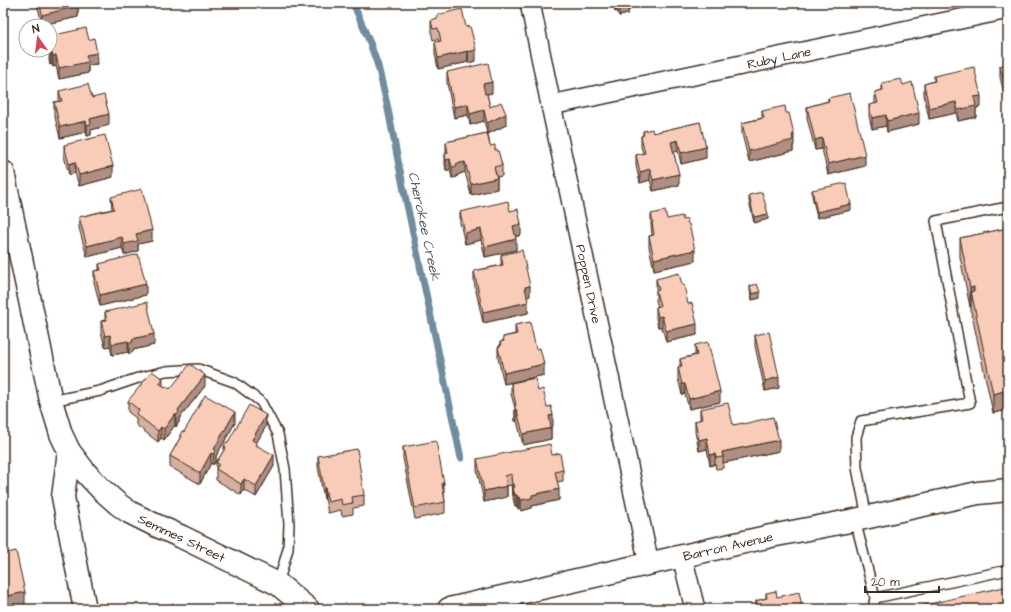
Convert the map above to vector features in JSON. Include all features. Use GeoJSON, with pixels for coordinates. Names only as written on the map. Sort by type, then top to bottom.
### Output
{"type":"FeatureCollection","features":[{"type":"Feature","properties":{"kind":"main road","name":"Semmes Street"},"geometry":{"type":"LineString","coordinates":[[3,172],[51,401],[68,451],[101,490],[129,512],[278,584],[308,609]]}},
{"type":"Feature","properties":{"kind":"main road","name":"Semmes Street"},"geometry":{"type":"LineString","coordinates":[[68,451],[63,497],[85,609]]}},
{"type":"Feature","properties":{"kind":"main road","name":"Barron Avenue"},"geometry":{"type":"LineString","coordinates":[[449,609],[771,536],[978,493],[1008,490]]}},
{"type":"Feature","properties":{"kind":"street","name":"Poppen Drive"},"geometry":{"type":"LineString","coordinates":[[530,3],[649,564]]}},
{"type":"Feature","properties":{"kind":"street","name":"Ruby Lane"},"geometry":{"type":"LineString","coordinates":[[551,105],[1008,9]]}},
{"type":"Feature","properties":{"kind":"street"},"geometry":{"type":"LineString","coordinates":[[682,556],[695,609]]}},
{"type":"Feature","properties":{"kind":"lane"},"geometry":{"type":"LineString","coordinates":[[873,609],[875,598],[861,518],[857,468],[856,437],[861,421],[970,403],[936,221],[1008,207]]}},
{"type":"Feature","properties":{"kind":"lane"},"geometry":{"type":"LineString","coordinates":[[51,401],[100,391],[138,378],[166,371],[198,369],[234,382],[261,402],[278,434],[285,469],[289,524],[288,549],[278,584]]}},
{"type":"Feature","properties":{"kind":"lane"},"geometry":{"type":"LineString","coordinates":[[875,598],[1008,570]]}},
{"type":"Feature","properties":{"kind":"building"},"geometry":{"type":"Polygon","coordinates":[[[40,3],[77,3],[78,6],[42,15],[40,3]]]}},
{"type":"Feature","properties":{"kind":"building"},"geometry":{"type":"Polygon","coordinates":[[[618,3],[628,3],[619,6],[618,3]]]}},
{"type":"Feature","properties":{"kind":"building"},"geometry":{"type":"Polygon","coordinates":[[[462,9],[466,27],[470,26],[476,50],[438,58],[435,42],[441,41],[438,28],[433,29],[431,20],[438,18],[437,15],[462,9]]]}},
{"type":"Feature","properties":{"kind":"building"},"geometry":{"type":"Polygon","coordinates":[[[86,28],[89,40],[94,38],[97,53],[86,55],[88,62],[59,68],[57,58],[58,58],[58,34],[86,28]]]}},
{"type":"Feature","properties":{"kind":"building"},"geometry":{"type":"Polygon","coordinates":[[[488,63],[492,82],[483,84],[485,94],[487,94],[490,107],[501,102],[506,114],[487,123],[484,110],[470,114],[468,104],[454,107],[447,72],[488,63]]]}},
{"type":"Feature","properties":{"kind":"building"},"geometry":{"type":"Polygon","coordinates":[[[1008,64],[1008,94],[1007,95],[1000,66],[1008,64]]]}},
{"type":"Feature","properties":{"kind":"building"},"geometry":{"type":"Polygon","coordinates":[[[974,67],[981,96],[974,97],[976,106],[958,110],[956,102],[929,108],[924,84],[935,81],[934,76],[974,67]]]}},
{"type":"Feature","properties":{"kind":"building"},"geometry":{"type":"Polygon","coordinates":[[[901,79],[903,85],[912,82],[919,113],[887,121],[886,115],[872,118],[869,105],[878,103],[875,92],[883,90],[882,83],[901,79]]]}},
{"type":"Feature","properties":{"kind":"building"},"geometry":{"type":"Polygon","coordinates":[[[88,84],[92,98],[104,95],[109,114],[90,119],[91,124],[87,125],[86,121],[60,127],[54,102],[62,101],[59,91],[88,84]]]}},
{"type":"Feature","properties":{"kind":"building"},"geometry":{"type":"Polygon","coordinates":[[[850,93],[865,155],[828,164],[822,138],[815,140],[807,107],[829,101],[828,98],[850,93]]]}},
{"type":"Feature","properties":{"kind":"building"},"geometry":{"type":"Polygon","coordinates":[[[785,106],[786,113],[789,113],[794,134],[792,135],[793,140],[749,151],[742,123],[764,118],[762,111],[785,106]]]}},
{"type":"Feature","properties":{"kind":"building"},"geometry":{"type":"Polygon","coordinates":[[[700,122],[706,147],[681,153],[678,140],[671,142],[679,174],[653,180],[650,169],[640,172],[636,155],[645,153],[641,136],[644,135],[643,131],[652,129],[653,133],[700,122]]]}},
{"type":"Feature","properties":{"kind":"building"},"geometry":{"type":"Polygon","coordinates":[[[487,133],[490,146],[495,145],[495,150],[498,150],[502,165],[494,167],[497,178],[471,184],[465,162],[456,164],[457,166],[452,167],[450,159],[446,160],[445,154],[448,153],[446,142],[487,133]]]}},
{"type":"Feature","properties":{"kind":"building"},"geometry":{"type":"Polygon","coordinates":[[[105,135],[113,166],[79,175],[75,162],[69,164],[64,145],[105,135]]]}},
{"type":"Feature","properties":{"kind":"building"},"geometry":{"type":"Polygon","coordinates":[[[846,183],[851,204],[817,212],[812,190],[846,183]]]}},
{"type":"Feature","properties":{"kind":"building"},"geometry":{"type":"Polygon","coordinates":[[[142,189],[152,230],[136,234],[138,241],[124,244],[122,237],[87,246],[79,217],[114,209],[111,197],[142,189]]]}},
{"type":"Feature","properties":{"kind":"building"},"geometry":{"type":"Polygon","coordinates":[[[762,192],[768,214],[754,217],[749,195],[762,192]]]}},
{"type":"Feature","properties":{"kind":"building"},"geometry":{"type":"Polygon","coordinates":[[[508,201],[510,211],[518,209],[521,224],[513,226],[516,239],[485,247],[481,229],[465,233],[460,212],[508,201]]]}},
{"type":"Feature","properties":{"kind":"building"},"geometry":{"type":"Polygon","coordinates":[[[665,211],[667,219],[682,216],[683,220],[687,219],[695,250],[654,259],[649,236],[654,235],[651,214],[665,211]]]}},
{"type":"Feature","properties":{"kind":"building"},"geometry":{"type":"Polygon","coordinates":[[[1008,228],[1008,390],[993,394],[971,291],[974,291],[974,287],[970,288],[960,238],[1008,228]]]}},
{"type":"Feature","properties":{"kind":"building"},"geometry":{"type":"Polygon","coordinates":[[[522,250],[530,286],[525,287],[528,302],[483,312],[474,271],[503,265],[501,255],[522,250]]]}},
{"type":"Feature","properties":{"kind":"building"},"geometry":{"type":"Polygon","coordinates":[[[138,254],[146,284],[100,295],[94,271],[101,270],[99,264],[138,254]]]}},
{"type":"Feature","properties":{"kind":"building"},"geometry":{"type":"Polygon","coordinates":[[[679,273],[682,285],[684,285],[688,304],[692,303],[697,324],[666,331],[662,316],[658,317],[656,307],[660,306],[656,291],[659,290],[656,279],[679,273]]]}},
{"type":"Feature","properties":{"kind":"building"},"geometry":{"type":"Polygon","coordinates":[[[757,284],[760,292],[752,294],[750,286],[757,284]]]}},
{"type":"Feature","properties":{"kind":"building"},"geometry":{"type":"Polygon","coordinates":[[[147,302],[154,334],[132,339],[133,342],[129,343],[128,341],[112,344],[110,335],[105,336],[101,321],[107,320],[105,312],[147,302]]]}},
{"type":"Feature","properties":{"kind":"building"},"geometry":{"type":"Polygon","coordinates":[[[530,322],[536,349],[540,348],[544,364],[504,373],[498,347],[501,346],[500,342],[504,341],[503,337],[517,334],[515,325],[530,322]]]}},
{"type":"Feature","properties":{"kind":"building"},"geometry":{"type":"Polygon","coordinates":[[[769,332],[779,377],[765,381],[755,335],[769,332]]]}},
{"type":"Feature","properties":{"kind":"building"},"geometry":{"type":"Polygon","coordinates":[[[708,342],[720,391],[689,399],[685,384],[682,384],[678,367],[682,366],[680,359],[697,355],[695,345],[708,342]]]}},
{"type":"Feature","properties":{"kind":"building"},"geometry":{"type":"Polygon","coordinates":[[[190,364],[205,375],[178,410],[179,412],[176,416],[175,414],[164,429],[161,427],[158,431],[136,414],[139,410],[128,401],[152,371],[163,379],[159,383],[170,389],[190,364]]]}},
{"type":"Feature","properties":{"kind":"building"},"geometry":{"type":"Polygon","coordinates":[[[535,378],[538,391],[543,389],[547,407],[551,406],[553,415],[549,416],[551,428],[523,434],[517,410],[515,410],[516,405],[511,383],[535,378]]]}},
{"type":"Feature","properties":{"kind":"building"},"geometry":{"type":"Polygon","coordinates":[[[205,395],[235,412],[214,449],[216,450],[213,454],[211,453],[200,473],[170,456],[181,436],[182,431],[184,432],[205,395]]]}},
{"type":"Feature","properties":{"kind":"building"},"geometry":{"type":"Polygon","coordinates":[[[728,403],[733,425],[773,417],[779,440],[722,452],[723,457],[716,458],[715,454],[710,455],[707,438],[699,440],[695,421],[702,419],[700,409],[728,403]]]}},
{"type":"Feature","properties":{"kind":"building"},"geometry":{"type":"Polygon","coordinates":[[[249,405],[266,415],[252,440],[257,443],[256,445],[274,455],[256,486],[244,479],[241,484],[216,469],[219,464],[216,463],[226,447],[224,446],[226,442],[228,442],[249,405]]]}},
{"type":"Feature","properties":{"kind":"building"},"geometry":{"type":"Polygon","coordinates":[[[436,441],[444,483],[442,483],[445,502],[415,508],[403,447],[436,441]]]}},
{"type":"Feature","properties":{"kind":"building"},"geometry":{"type":"Polygon","coordinates":[[[550,444],[552,455],[560,453],[563,470],[555,472],[559,489],[532,495],[532,498],[521,500],[520,497],[518,498],[517,495],[515,495],[513,488],[515,487],[514,484],[512,484],[511,477],[513,476],[512,474],[505,476],[507,486],[484,491],[477,459],[550,444]]]}},
{"type":"Feature","properties":{"kind":"building"},"geometry":{"type":"Polygon","coordinates":[[[357,449],[364,495],[352,497],[353,503],[342,505],[341,499],[328,502],[318,456],[357,449]]]}},
{"type":"Feature","properties":{"kind":"building"},"geometry":{"type":"Polygon","coordinates":[[[16,551],[25,592],[3,597],[3,554],[16,551]]]}},
{"type":"Feature","properties":{"kind":"building"},"geometry":{"type":"Polygon","coordinates":[[[1008,586],[1008,609],[907,609],[1008,586]]]}},
{"type":"Feature","properties":{"kind":"building"},"geometry":{"type":"Polygon","coordinates":[[[776,591],[777,597],[799,592],[802,606],[792,609],[758,609],[756,601],[767,598],[766,593],[776,591]]]}},
{"type":"Feature","properties":{"kind":"waterway","name":"Cherokee Creek"},"geometry":{"type":"LineString","coordinates":[[353,3],[378,66],[461,458]]}}]}
